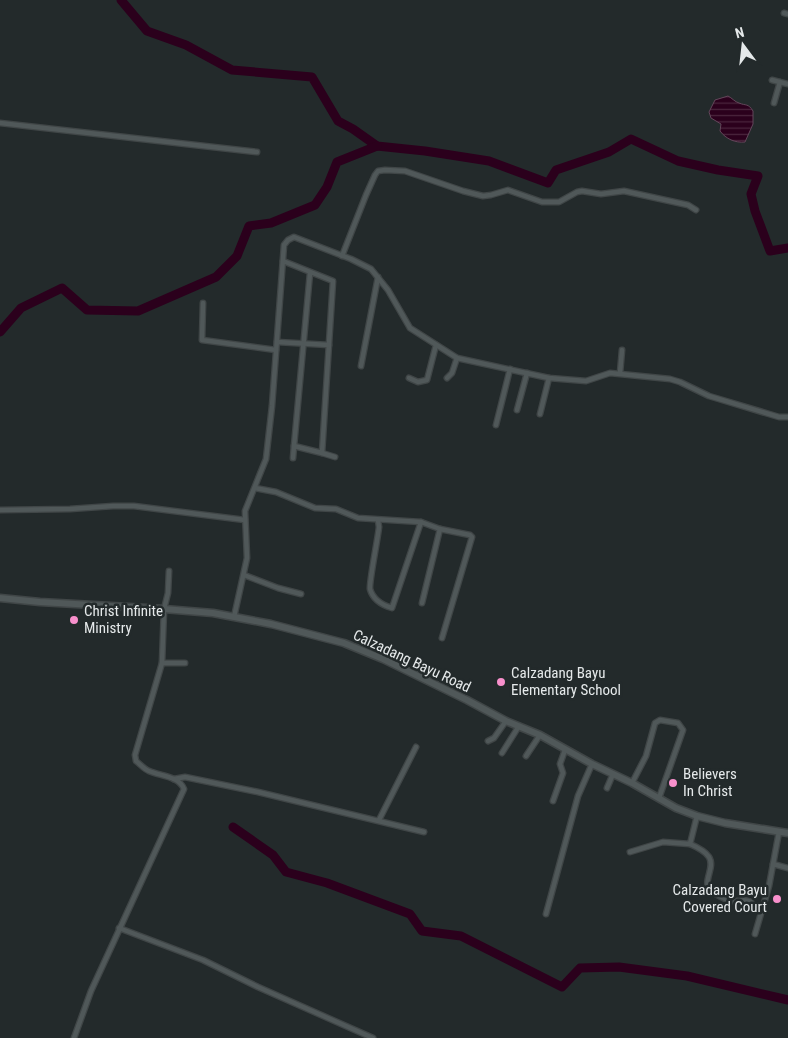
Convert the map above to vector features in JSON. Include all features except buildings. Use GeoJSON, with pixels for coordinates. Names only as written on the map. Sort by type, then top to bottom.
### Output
{"type":"FeatureCollection","features":[{"type":"Feature","properties":{"kind":"street"},"geometry":{"type":"LineString","coordinates":[[772,80],[788,84]]}},
{"type":"Feature","properties":{"kind":"street"},"geometry":{"type":"LineString","coordinates":[[774,103],[780,82]]}},
{"type":"Feature","properties":{"kind":"street"},"geometry":{"type":"LineString","coordinates":[[0,123],[257,152]]}},
{"type":"Feature","properties":{"kind":"street"},"geometry":{"type":"LineString","coordinates":[[342,256],[375,175],[385,170],[406,171],[483,196],[508,190],[552,204],[582,191],[600,194],[630,191],[688,205],[696,210]]}},
{"type":"Feature","properties":{"kind":"street"},"geometry":{"type":"LineString","coordinates":[[234,617],[247,558],[245,520],[247,503],[266,459],[284,245],[294,237],[351,259],[371,269],[388,290],[410,328],[457,358],[549,378],[586,381],[605,374],[620,373],[680,382],[709,396],[771,415],[788,417]]}},
{"type":"Feature","properties":{"kind":"street"},"geometry":{"type":"LineString","coordinates":[[283,261],[333,280],[322,453]]}},
{"type":"Feature","properties":{"kind":"street"},"geometry":{"type":"LineString","coordinates":[[293,458],[310,272]]}},
{"type":"Feature","properties":{"kind":"street"},"geometry":{"type":"LineString","coordinates":[[361,366],[378,277]]}},
{"type":"Feature","properties":{"kind":"street"},"geometry":{"type":"LineString","coordinates":[[203,303],[202,340],[276,350]]}},
{"type":"Feature","properties":{"kind":"street"},"geometry":{"type":"LineString","coordinates":[[277,342],[329,345]]}},
{"type":"Feature","properties":{"kind":"street"},"geometry":{"type":"LineString","coordinates":[[409,378],[418,382],[427,380],[436,345]]}},
{"type":"Feature","properties":{"kind":"street"},"geometry":{"type":"LineString","coordinates":[[620,373],[622,350]]}},
{"type":"Feature","properties":{"kind":"street"},"geometry":{"type":"LineString","coordinates":[[447,378],[452,373],[457,358]]}},
{"type":"Feature","properties":{"kind":"street"},"geometry":{"type":"LineString","coordinates":[[496,425],[510,369]]}},
{"type":"Feature","properties":{"kind":"street"},"geometry":{"type":"LineString","coordinates":[[517,410],[527,373]]}},
{"type":"Feature","properties":{"kind":"street"},"geometry":{"type":"LineString","coordinates":[[540,414],[549,378]]}},
{"type":"Feature","properties":{"kind":"street"},"geometry":{"type":"LineString","coordinates":[[294,446],[335,457]]}},
{"type":"Feature","properties":{"kind":"street"},"geometry":{"type":"LineString","coordinates":[[255,488],[276,492],[315,508],[336,509],[358,518],[421,522],[440,529],[470,535],[472,538],[442,638]]}},
{"type":"Feature","properties":{"kind":"street"},"geometry":{"type":"LineString","coordinates":[[0,510],[134,506],[245,520]]}},
{"type":"Feature","properties":{"kind":"street"},"geometry":{"type":"LineString","coordinates":[[378,520],[380,527],[370,588],[377,601],[392,608],[421,522]]}},
{"type":"Feature","properties":{"kind":"street"},"geometry":{"type":"LineString","coordinates":[[422,604],[440,529]]}},
{"type":"Feature","properties":{"kind":"street"},"geometry":{"type":"LineString","coordinates":[[74,1038],[91,991],[184,789],[174,779],[146,770],[136,760],[136,747],[162,662],[164,609],[170,571]]}},
{"type":"Feature","properties":{"kind":"street"},"geometry":{"type":"LineString","coordinates":[[244,575],[278,588],[301,594]]}},
{"type":"Feature","properties":{"kind":"street","name":"Calzadang Bayu Road"},"geometry":{"type":"LineString","coordinates":[[0,598],[213,613],[271,624],[344,643],[383,659],[506,721],[540,735],[592,764],[697,816],[725,823],[788,833]]}},
{"type":"Feature","properties":{"kind":"street"},"geometry":{"type":"LineString","coordinates":[[162,662],[185,663]]}},
{"type":"Feature","properties":{"kind":"street"},"geometry":{"type":"LineString","coordinates":[[632,783],[646,756],[654,723],[660,720],[678,723],[683,730],[659,798]]}},
{"type":"Feature","properties":{"kind":"street"},"geometry":{"type":"LineString","coordinates":[[488,741],[494,738],[506,721]]}},
{"type":"Feature","properties":{"kind":"street"},"geometry":{"type":"LineString","coordinates":[[502,753],[519,726]]}},
{"type":"Feature","properties":{"kind":"street"},"geometry":{"type":"LineString","coordinates":[[526,756],[540,735]]}},
{"type":"Feature","properties":{"kind":"street"},"geometry":{"type":"LineString","coordinates":[[379,820],[416,747]]}},
{"type":"Feature","properties":{"kind":"street"},"geometry":{"type":"LineString","coordinates":[[553,801],[563,772],[560,764],[565,750]]}},
{"type":"Feature","properties":{"kind":"street"},"geometry":{"type":"LineString","coordinates":[[546,914],[578,796],[592,764]]}},
{"type":"Feature","properties":{"kind":"street"},"geometry":{"type":"LineString","coordinates":[[607,788],[613,774]]}},
{"type":"Feature","properties":{"kind":"street"},"geometry":{"type":"LineString","coordinates":[[174,779],[185,777],[258,792],[424,832]]}},
{"type":"Feature","properties":{"kind":"street"},"geometry":{"type":"LineString","coordinates":[[690,844],[697,816]]}},
{"type":"Feature","properties":{"kind":"street"},"geometry":{"type":"LineString","coordinates":[[755,934],[769,886],[779,832]]}},
{"type":"Feature","properties":{"kind":"street"},"geometry":{"type":"LineString","coordinates":[[630,852],[663,842],[690,844],[705,853],[712,862],[707,884],[708,889],[731,901],[746,899],[751,902]]}},
{"type":"Feature","properties":{"kind":"street"},"geometry":{"type":"LineString","coordinates":[[773,864],[788,868]]}},
{"type":"Feature","properties":{"kind":"street"},"geometry":{"type":"LineString","coordinates":[[119,928],[203,960],[258,987],[373,1038]]}},
{"type":"Feature","properties":{"kind":"shaded area"},"geometry":{"type":"Polygon","coordinates":[[[728,96],[748,106],[753,111],[753,124],[745,142],[734,141],[725,136],[720,131],[721,124],[711,118],[709,112],[715,100],[728,96]]]}},
{"type":"Feature","properties":{"kind":"waterway"},"geometry":{"type":"LineString","coordinates":[[121,0],[147,31],[186,45],[232,70],[312,77],[338,121],[377,146],[489,161],[548,183],[556,170],[609,152],[631,139],[678,161],[758,176],[751,194],[755,211],[770,251],[788,248]]}},
{"type":"Feature","properties":{"kind":"waterway"},"geometry":{"type":"LineString","coordinates":[[0,332],[21,308],[62,288],[87,310],[138,311],[216,277],[237,256],[249,226],[271,223],[315,205],[327,187],[337,162],[377,146]]}},
{"type":"Feature","properties":{"kind":"waterway"},"geometry":{"type":"LineString","coordinates":[[233,827],[273,855],[286,872],[327,883],[410,914],[422,931],[461,936],[562,987],[580,968],[619,967],[687,976],[788,1000]]}},
{"type":"Feature","properties":{"kind":"place","name":"Christ Infinite Ministry"},"geometry":{"type":"Point","coordinates":[74,620]}},
{"type":"Feature","properties":{"kind":"place","name":"Calzadang Bayu Elementary School"},"geometry":{"type":"Point","coordinates":[501,682]}},
{"type":"Feature","properties":{"kind":"place","name":"Believers In Christ"},"geometry":{"type":"Point","coordinates":[673,783]}},
{"type":"Feature","properties":{"kind":"place","name":"Calzadang Bayu Covered Court"},"geometry":{"type":"Point","coordinates":[777,899]}}]}
